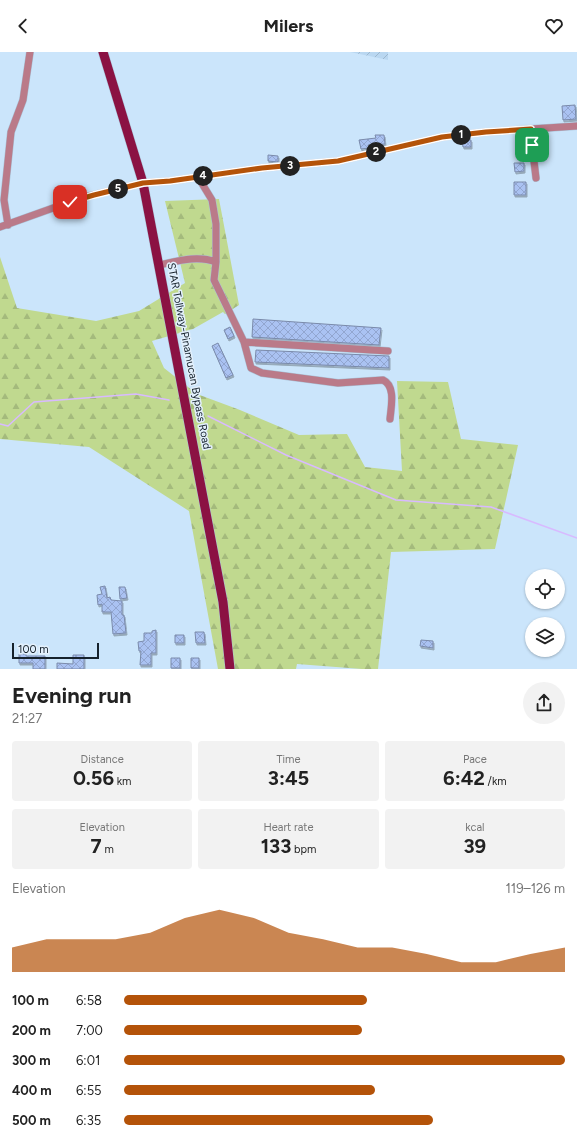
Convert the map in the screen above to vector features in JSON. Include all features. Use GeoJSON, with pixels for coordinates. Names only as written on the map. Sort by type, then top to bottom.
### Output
{"type":"FeatureCollection","features":[{"type":"Feature","properties":{"kind":"main road","name":"STAR Tollway-Pinamucan Bypass Road"},"geometry":{"type":"LineString","coordinates":[[103,52],[143,183],[223,602],[230,669]]}},
{"type":"Feature","properties":{"kind":"street"},"geometry":{"type":"LineString","coordinates":[[8,225],[4,200],[12,126],[23,100],[30,52]]}},
{"type":"Feature","properties":{"kind":"street"},"geometry":{"type":"LineString","coordinates":[[0,227],[81,198],[143,183],[170,181],[262,168],[338,161],[442,137],[486,132],[577,126]]}},
{"type":"Feature","properties":{"kind":"street"},"geometry":{"type":"LineString","coordinates":[[531,129],[536,178]]}},
{"type":"Feature","properties":{"kind":"street"},"geometry":{"type":"LineString","coordinates":[[198,177],[212,200],[216,224],[215,284],[244,342],[250,365],[258,372],[338,383],[355,383],[380,380],[386,381],[391,394],[390,419]]}},
{"type":"Feature","properties":{"kind":"street"},"geometry":{"type":"LineString","coordinates":[[159,265],[198,258],[216,262]]}},
{"type":"Feature","properties":{"kind":"street"},"geometry":{"type":"LineString","coordinates":[[244,342],[388,351]]}},
{"type":"Feature","properties":{"kind":"shaded area"},"geometry":{"type":"Polygon","coordinates":[[[350,52],[388,52],[388,60],[350,52]]]}},
{"type":"Feature","properties":{"kind":"green space"},"geometry":{"type":"Polygon","coordinates":[[[219,199],[239,305],[225,314],[223,312],[193,329],[152,341],[164,368],[197,394],[299,435],[347,434],[365,467],[402,471],[397,381],[448,382],[461,439],[518,445],[495,549],[391,552],[378,669],[297,664],[296,669],[218,669],[189,511],[89,447],[0,439],[0,257],[17,308],[96,321],[139,311],[185,283],[165,201],[219,199]]]}},
{"type":"Feature","properties":{"kind":"building"},"geometry":{"type":"Polygon","coordinates":[[[575,105],[576,119],[563,120],[562,106],[575,105]]]}},
{"type":"Feature","properties":{"kind":"building"},"geometry":{"type":"Polygon","coordinates":[[[375,135],[384,135],[385,144],[368,145],[369,148],[361,149],[359,140],[376,138],[375,135]]]}},
{"type":"Feature","properties":{"kind":"building"},"geometry":{"type":"Polygon","coordinates":[[[536,136],[544,136],[545,154],[538,154],[535,149],[537,145],[536,136]]]}},
{"type":"Feature","properties":{"kind":"building"},"geometry":{"type":"Polygon","coordinates":[[[462,140],[471,140],[471,147],[463,147],[462,140]]]}},
{"type":"Feature","properties":{"kind":"building"},"geometry":{"type":"Polygon","coordinates":[[[268,155],[278,156],[278,162],[268,161],[268,155]]]}},
{"type":"Feature","properties":{"kind":"building"},"geometry":{"type":"Polygon","coordinates":[[[514,163],[524,163],[524,171],[515,172],[514,163]]]}},
{"type":"Feature","properties":{"kind":"building"},"geometry":{"type":"Polygon","coordinates":[[[514,182],[526,182],[526,195],[514,195],[514,182]]]}},
{"type":"Feature","properties":{"kind":"building"},"geometry":{"type":"Polygon","coordinates":[[[253,319],[381,328],[379,345],[252,337],[253,319]]]}},
{"type":"Feature","properties":{"kind":"building"},"geometry":{"type":"Polygon","coordinates":[[[230,327],[234,336],[228,339],[224,330],[230,327]]]}},
{"type":"Feature","properties":{"kind":"building"},"geometry":{"type":"Polygon","coordinates":[[[218,343],[233,375],[226,378],[212,346],[218,343]]]}},
{"type":"Feature","properties":{"kind":"building"},"geometry":{"type":"Polygon","coordinates":[[[256,350],[389,356],[389,368],[255,362],[256,350]]]}},
{"type":"Feature","properties":{"kind":"building"},"geometry":{"type":"Polygon","coordinates":[[[105,586],[107,598],[110,597],[111,600],[122,601],[122,615],[124,615],[126,633],[113,634],[111,612],[102,612],[102,604],[98,605],[97,595],[102,594],[100,587],[105,586]]]}},
{"type":"Feature","properties":{"kind":"building"},"geometry":{"type":"Polygon","coordinates":[[[119,587],[125,587],[127,598],[120,599],[119,587]]]}},
{"type":"Feature","properties":{"kind":"building"},"geometry":{"type":"Polygon","coordinates":[[[156,630],[156,653],[151,653],[151,665],[140,665],[141,651],[139,651],[138,642],[144,641],[144,633],[152,633],[152,631],[156,630]]]}},
{"type":"Feature","properties":{"kind":"building"},"geometry":{"type":"Polygon","coordinates":[[[195,632],[204,632],[205,643],[196,643],[195,632]]]}},
{"type":"Feature","properties":{"kind":"building"},"geometry":{"type":"Polygon","coordinates":[[[175,635],[184,635],[184,643],[175,643],[175,635]]]}},
{"type":"Feature","properties":{"kind":"building"},"geometry":{"type":"Polygon","coordinates":[[[421,640],[433,641],[433,648],[420,646],[421,640]]]}},
{"type":"Feature","properties":{"kind":"building"},"geometry":{"type":"Polygon","coordinates":[[[19,654],[26,654],[26,656],[45,656],[45,669],[33,669],[33,663],[19,663],[19,654]]]}},
{"type":"Feature","properties":{"kind":"building"},"geometry":{"type":"Polygon","coordinates":[[[73,655],[84,655],[84,669],[57,669],[57,663],[73,664],[73,655]]]}},
{"type":"Feature","properties":{"kind":"building"},"geometry":{"type":"Polygon","coordinates":[[[171,658],[180,658],[180,668],[171,668],[171,658]]]}},
{"type":"Feature","properties":{"kind":"building"},"geometry":{"type":"Polygon","coordinates":[[[191,658],[199,658],[199,668],[191,668],[191,658]]]}},
{"type":"Feature","properties":{"kind":"waterway"},"geometry":{"type":"LineString","coordinates":[[0,424],[8,426],[34,402],[136,394],[169,400]]}},
{"type":"Feature","properties":{"kind":"waterway"},"geometry":{"type":"LineString","coordinates":[[208,416],[286,455],[396,500],[491,507],[577,538]]}},
{"type":"Feature","properties":{"kind":"route"},"geometry":{"type":"LineString","coordinates":[[70,202],[143,183],[170,181],[262,168],[338,161],[442,137],[531,129],[532,145]]}}]}
